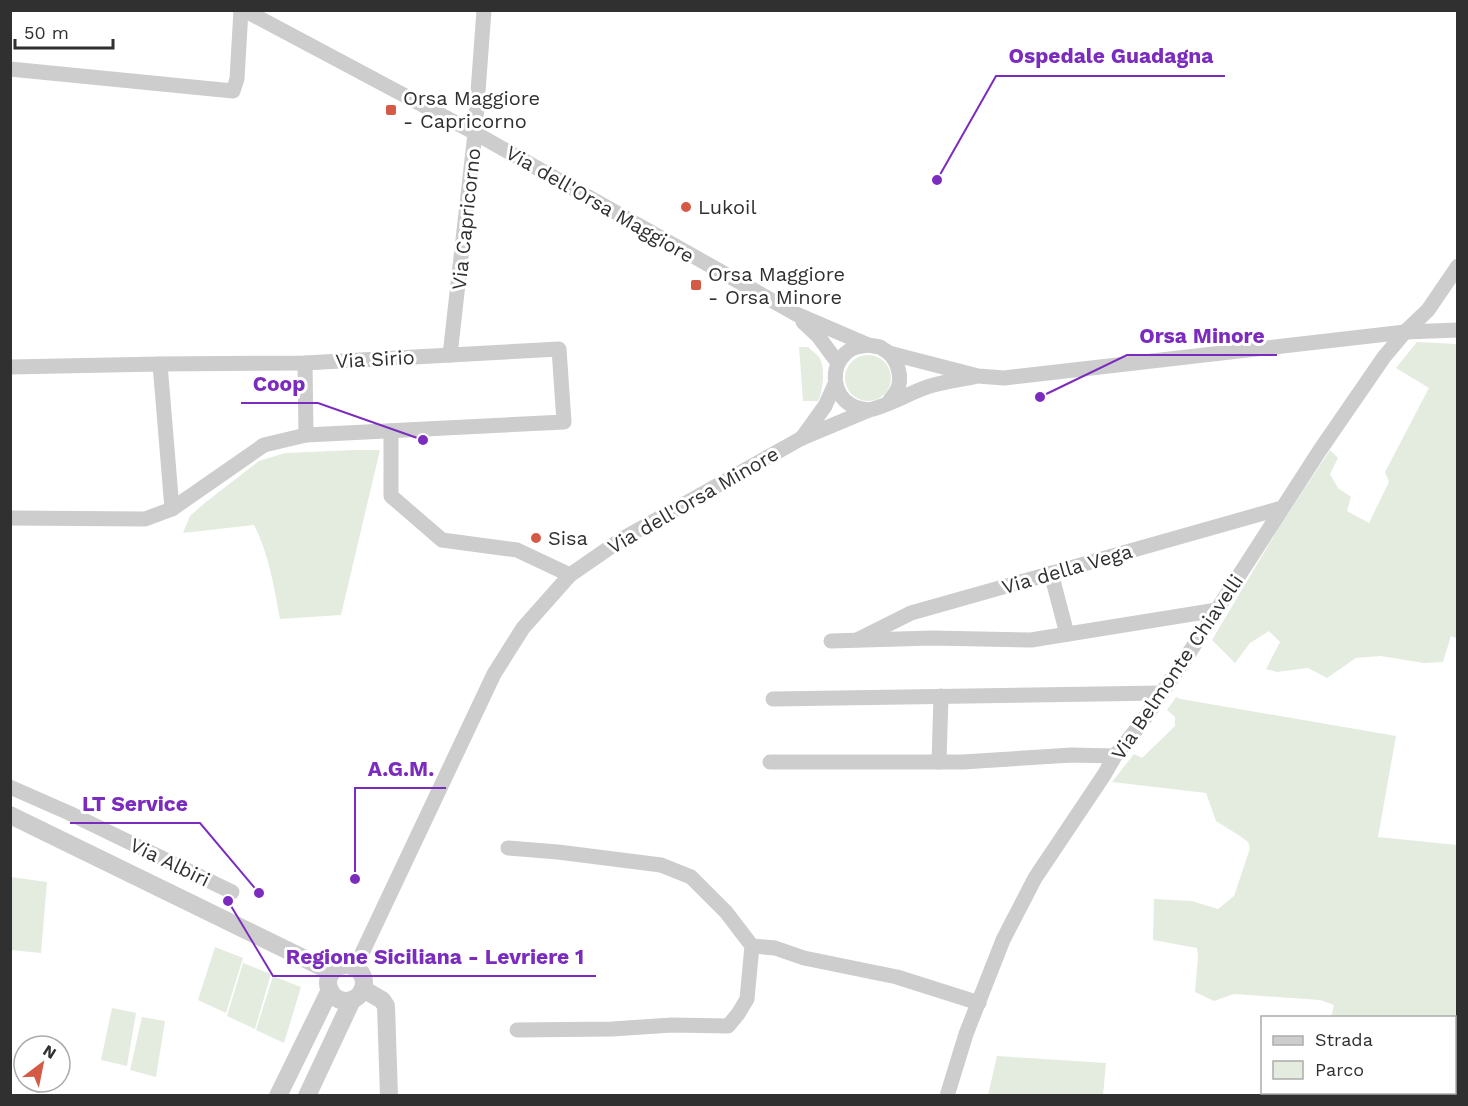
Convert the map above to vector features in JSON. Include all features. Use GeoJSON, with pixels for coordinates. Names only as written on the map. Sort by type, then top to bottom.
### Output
{"type":"FeatureCollection","features":[{"type":"Feature","properties":{"kind":"street"},"geometry":{"type":"LineString","coordinates":[[10,69],[233,91],[237,79],[242,10]]}},
{"type":"Feature","properties":{"kind":"street","name":"Via dell'Orsa Maggiore"},"geometry":{"type":"LineString","coordinates":[[242,10],[476,133],[796,314]]}},
{"type":"Feature","properties":{"kind":"street","name":"Via Capricorno"},"geometry":{"type":"LineString","coordinates":[[450,355],[476,133],[484,10]]}},
{"type":"Feature","properties":{"kind":"street","name":"Via Belmonte Chiavelli"},"geometry":{"type":"LineString","coordinates":[[947,1095],[966,1034],[1004,940],[1035,878],[1115,756],[1162,693],[1320,450],[1384,357],[1428,310],[1458,266]]}},
{"type":"Feature","properties":{"kind":"street"},"geometry":{"type":"LineString","coordinates":[[796,314],[889,353],[894,358],[900,375],[898,388],[889,402]]}},
{"type":"Feature","properties":{"kind":"street"},"geometry":{"type":"LineString","coordinates":[[796,314],[818,336],[838,363]]}},
{"type":"Feature","properties":{"kind":"street"},"geometry":{"type":"LineString","coordinates":[[889,353],[978,376],[1004,378],[1405,332],[1458,330]]}},
{"type":"Feature","properties":{"kind":"street"},"geometry":{"type":"LineString","coordinates":[[868,345],[845,353],[838,363],[836,384],[840,396],[851,406],[869,410],[879,408],[928,386],[978,376]]}},
{"type":"Feature","properties":{"kind":"street","name":"Via Sirio"},"geometry":{"type":"LineString","coordinates":[[10,367],[304,363],[560,349],[564,422],[391,431]]}},
{"type":"Feature","properties":{"kind":"street"},"geometry":{"type":"LineString","coordinates":[[304,363],[306,435]]}},
{"type":"Feature","properties":{"kind":"street"},"geometry":{"type":"LineString","coordinates":[[160,364],[172,509]]}},
{"type":"Feature","properties":{"kind":"street"},"geometry":{"type":"LineString","coordinates":[[802,438],[825,406],[836,384]]}},
{"type":"Feature","properties":{"kind":"street","name":"Via dell'Orsa Minore"},"geometry":{"type":"LineString","coordinates":[[354,968],[494,674],[523,628],[570,575],[622,538],[802,438],[869,410]]}},
{"type":"Feature","properties":{"kind":"street"},"geometry":{"type":"LineString","coordinates":[[10,518],[146,519],[172,509],[264,445],[306,435],[391,431],[391,496],[442,540],[517,550],[570,575]]}},
{"type":"Feature","properties":{"kind":"street","name":"Via della Vega"},"geometry":{"type":"LineString","coordinates":[[857,640],[911,613],[1282,508]]}},
{"type":"Feature","properties":{"kind":"street"},"geometry":{"type":"LineString","coordinates":[[1052,573],[1067,634]]}},
{"type":"Feature","properties":{"kind":"street"},"geometry":{"type":"LineString","coordinates":[[831,641],[932,638],[1031,640],[1217,610]]}},
{"type":"Feature","properties":{"kind":"street"},"geometry":{"type":"LineString","coordinates":[[774,699],[1162,693]]}},
{"type":"Feature","properties":{"kind":"street"},"geometry":{"type":"LineString","coordinates":[[939,762],[941,696]]}},
{"type":"Feature","properties":{"kind":"street"},"geometry":{"type":"LineString","coordinates":[[770,762],[963,762],[1072,755],[1115,756]]}},
{"type":"Feature","properties":{"kind":"street","name":"Via Albiri"},"geometry":{"type":"LineString","coordinates":[[10,787],[232,892]]}},
{"type":"Feature","properties":{"kind":"street"},"geometry":{"type":"LineString","coordinates":[[10,815],[332,972]]}},
{"type":"Feature","properties":{"kind":"street"},"geometry":{"type":"LineString","coordinates":[[508,848],[661,865],[691,876],[726,912],[752,946],[747,999],[728,1026],[672,1025],[612,1029],[517,1030]]}},
{"type":"Feature","properties":{"kind":"street"},"geometry":{"type":"LineString","coordinates":[[752,946],[775,948],[804,958],[897,977],[979,1003]]}},
{"type":"Feature","properties":{"kind":"street"},"geometry":{"type":"LineString","coordinates":[[307,1095],[357,994],[364,983],[359,971],[343,966],[332,972],[328,982],[335,997],[344,1001],[357,994],[382,1000],[386,1006],[389,1095]]}},
{"type":"Feature","properties":{"kind":"street"},"geometry":{"type":"LineString","coordinates":[[278,1095],[330,990]]}},
{"type":"Feature","properties":{"kind":"green space"},"geometry":{"type":"Polygon","coordinates":[[[1417,342],[1457,344],[1458,639],[1451,636],[1443,662],[1424,663],[1380,656],[1356,658],[1327,678],[1308,668],[1277,672],[1266,669],[1280,642],[1269,631],[1250,643],[1235,663],[1212,640],[1278,529],[1330,450],[1338,458],[1330,474],[1338,488],[1351,497],[1347,511],[1369,523],[1389,482],[1385,472],[1429,388],[1396,368],[1417,342]]]}},
{"type":"Feature","properties":{"kind":"green space"},"geometry":{"type":"Polygon","coordinates":[[[799,347],[808,347],[821,361],[823,379],[818,401],[803,401],[799,347]]]}},
{"type":"Feature","properties":{"kind":"green space"},"geometry":{"type":"Polygon","coordinates":[[[868,355],[884,362],[891,378],[884,394],[868,401],[852,394],[845,378],[852,362],[868,355]]]}},
{"type":"Feature","properties":{"kind":"green space"},"geometry":{"type":"Polygon","coordinates":[[[380,450],[341,615],[280,619],[267,559],[254,525],[183,533],[190,516],[259,461],[285,453],[380,450]]]}},
{"type":"Feature","properties":{"kind":"green space"},"geometry":{"type":"Polygon","coordinates":[[[1176,697],[1396,736],[1378,837],[1457,845],[1457,1095],[1359,1095],[1456,1094],[1456,1016],[1331,1016],[1334,1005],[1320,1000],[1234,994],[1214,1001],[1195,992],[1197,948],[1153,940],[1154,899],[1192,901],[1218,909],[1234,896],[1250,848],[1248,842],[1216,821],[1206,793],[1112,782],[1134,754],[1142,758],[1175,726],[1175,717],[1167,710],[1176,697]]]}},
{"type":"Feature","properties":{"kind":"green space"},"geometry":{"type":"Polygon","coordinates":[[[11,877],[47,882],[41,953],[11,950],[11,877]]]}},
{"type":"Feature","properties":{"kind":"green space"},"geometry":{"type":"Polygon","coordinates":[[[215,947],[243,958],[226,1013],[198,1000],[215,947]]]}},
{"type":"Feature","properties":{"kind":"green space"},"geometry":{"type":"Polygon","coordinates":[[[243,963],[271,974],[255,1029],[227,1016],[243,963]]]}},
{"type":"Feature","properties":{"kind":"green space"},"geometry":{"type":"Polygon","coordinates":[[[273,976],[301,987],[284,1043],[256,1030],[273,976]]]}},
{"type":"Feature","properties":{"kind":"green space"},"geometry":{"type":"Polygon","coordinates":[[[112,1008],[136,1013],[127,1066],[101,1060],[112,1008]]]}},
{"type":"Feature","properties":{"kind":"green space"},"geometry":{"type":"Polygon","coordinates":[[[142,1017],[165,1021],[156,1077],[130,1070],[142,1017]]]}},
{"type":"Feature","properties":{"kind":"green space"},"geometry":{"type":"Polygon","coordinates":[[[997,1056],[1106,1063],[1103,1095],[988,1095],[997,1056]]]}},
{"type":"Feature","properties":{"kind":"place","name":"Orsa Maggiore - Capricorno"},"geometry":{"type":"Point","coordinates":[391,110]}},
{"type":"Feature","properties":{"kind":"place","name":"Ospedale Guadagna"},"geometry":{"type":"Point","coordinates":[937,180]}},
{"type":"Feature","properties":{"kind":"place","name":"Lukoil"},"geometry":{"type":"Point","coordinates":[686,207]}},
{"type":"Feature","properties":{"kind":"place","name":"Orsa Maggiore - Orsa Minore"},"geometry":{"type":"Point","coordinates":[696,285]}},
{"type":"Feature","properties":{"kind":"place","name":"Orsa Minore"},"geometry":{"type":"Point","coordinates":[1040,397]}},
{"type":"Feature","properties":{"kind":"place","name":"Coop"},"geometry":{"type":"Point","coordinates":[423,440]}},
{"type":"Feature","properties":{"kind":"place","name":"Sisa"},"geometry":{"type":"Point","coordinates":[536,538]}},
{"type":"Feature","properties":{"kind":"place","name":"A.G.M."},"geometry":{"type":"Point","coordinates":[355,879]}},
{"type":"Feature","properties":{"kind":"place","name":"LT Service"},"geometry":{"type":"Point","coordinates":[259,893]}},
{"type":"Feature","properties":{"kind":"place","name":"Regione Siciliana - Levriere 1"},"geometry":{"type":"Point","coordinates":[228,901]}}]}
